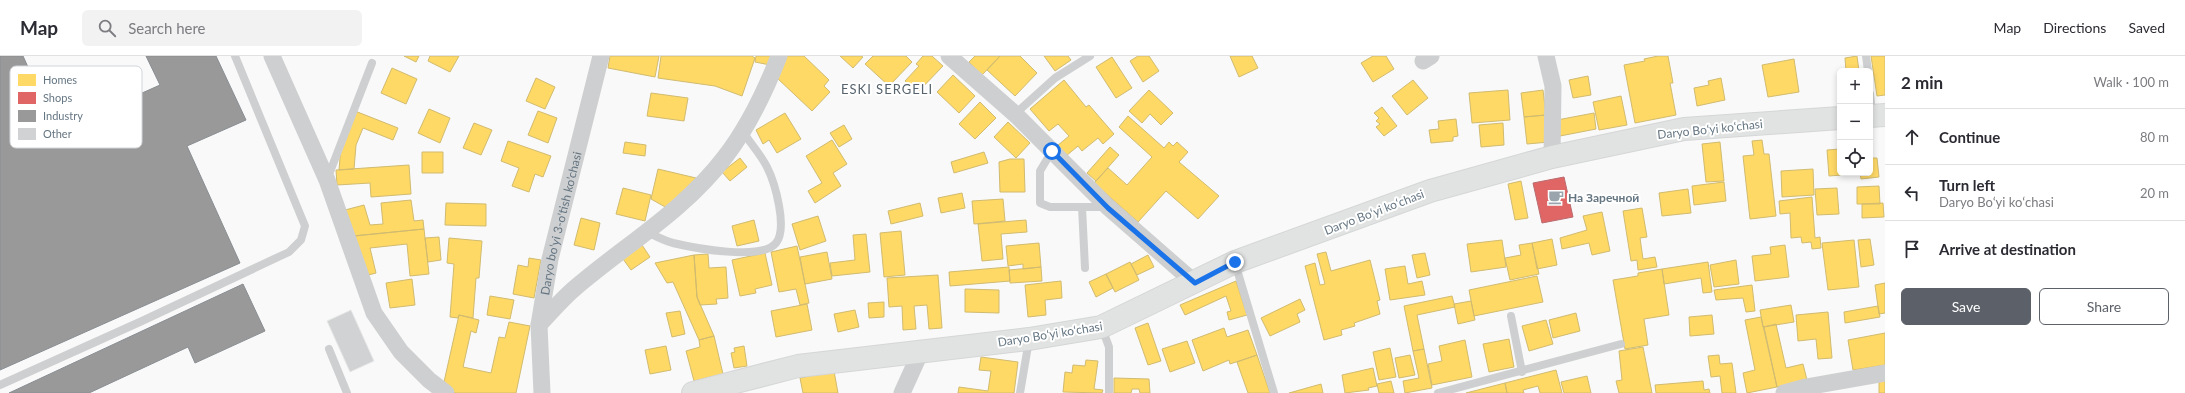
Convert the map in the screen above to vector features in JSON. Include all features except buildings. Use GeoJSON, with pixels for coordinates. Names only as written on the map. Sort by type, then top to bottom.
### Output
{"type":"FeatureCollection","features":[{"type":"Feature","properties":{"kind":"street"},"geometry":{"type":"LineString","coordinates":[[272,56],[327,180],[374,313],[401,352],[429,380],[446,393]]}},
{"type":"Feature","properties":{"kind":"street","name":"Daryo bo'yi 3-o'tish ko'chasi"},"geometry":{"type":"LineString","coordinates":[[542,393],[539,325],[550,259],[601,56]]}},
{"type":"Feature","properties":{"kind":"street"},"geometry":{"type":"LineString","coordinates":[[539,325],[574,289],[648,233],[696,189],[724,159],[743,132],[768,85],[779,56]]}},
{"type":"Feature","properties":{"kind":"street"},"geometry":{"type":"LineString","coordinates":[[948,56],[1015,114],[1108,208],[1195,283]]}},
{"type":"Feature","properties":{"kind":"street"},"geometry":{"type":"LineString","coordinates":[[1546,56],[1553,86],[1552,157]]}},
{"type":"Feature","properties":{"kind":"street","name":"Daryo Boʻyi koʻchasi"},"geometry":{"type":"LineString","coordinates":[[693,393],[798,366],[1029,340],[1101,327],[1195,283],[1235,262],[1430,191],[1552,157],[1684,129],[1837,118]]}},
{"type":"Feature","properties":{"kind":"street"},"geometry":{"type":"LineString","coordinates":[[902,393],[921,351]]}},
{"type":"Feature","properties":{"kind":"street"},"geometry":{"type":"LineString","coordinates":[[1784,393],[1806,387],[1885,373]]}},
{"type":"Feature","properties":{"kind":"lane"},"geometry":{"type":"LineString","coordinates":[[0,384],[142,321],[289,252],[301,240],[305,226],[235,56]]}},
{"type":"Feature","properties":{"kind":"lane"},"geometry":{"type":"LineString","coordinates":[[1015,114],[1055,78],[1090,56]]}},
{"type":"Feature","properties":{"kind":"lane"},"geometry":{"type":"LineString","coordinates":[[1866,56],[1868,68]]}},
{"type":"Feature","properties":{"kind":"lane"},"geometry":{"type":"LineString","coordinates":[[327,180],[372,63]]}},
{"type":"Feature","properties":{"kind":"lane"},"geometry":{"type":"LineString","coordinates":[[1873,104],[1876,115]]}},
{"type":"Feature","properties":{"kind":"lane"},"geometry":{"type":"LineString","coordinates":[[648,233],[672,243],[736,253],[766,250],[776,243],[782,232],[782,216],[767,168],[743,132]]}},
{"type":"Feature","properties":{"kind":"lane"},"geometry":{"type":"LineString","coordinates":[[1052,151],[1040,171],[1040,203],[1050,207],[1108,208]]}},
{"type":"Feature","properties":{"kind":"lane"},"geometry":{"type":"LineString","coordinates":[[1082,207],[1085,268]]}},
{"type":"Feature","properties":{"kind":"lane"},"geometry":{"type":"LineString","coordinates":[[1235,262],[1274,393]]}},
{"type":"Feature","properties":{"kind":"lane"},"geometry":{"type":"LineString","coordinates":[[1511,316],[1522,372]]}},
{"type":"Feature","properties":{"kind":"lane"},"geometry":{"type":"LineString","coordinates":[[1101,327],[1109,347],[1109,393]]}},
{"type":"Feature","properties":{"kind":"lane"},"geometry":{"type":"LineString","coordinates":[[1020,393],[1029,340]]}},
{"type":"Feature","properties":{"kind":"lane"},"geometry":{"type":"LineString","coordinates":[[1438,393],[1522,372],[1621,344]]}},
{"type":"Feature","properties":{"kind":"lane"},"geometry":{"type":"LineString","coordinates":[[330,349],[347,393]]}},
{"type":"Feature","properties":{"kind":"place","name":"На Заречной"},"geometry":{"type":"Point","coordinates":[1556,197]}},
{"type":"Feature","properties":{"kind":"district","name":"ESKI SERGELI"},"geometry":{"type":"Point","coordinates":[887,89]}},
{"type":"Feature","properties":{"kind":"route"},"geometry":{"type":"LineString","coordinates":[[1052,151],[1108,208],[1195,283],[1235,262]]}}]}
